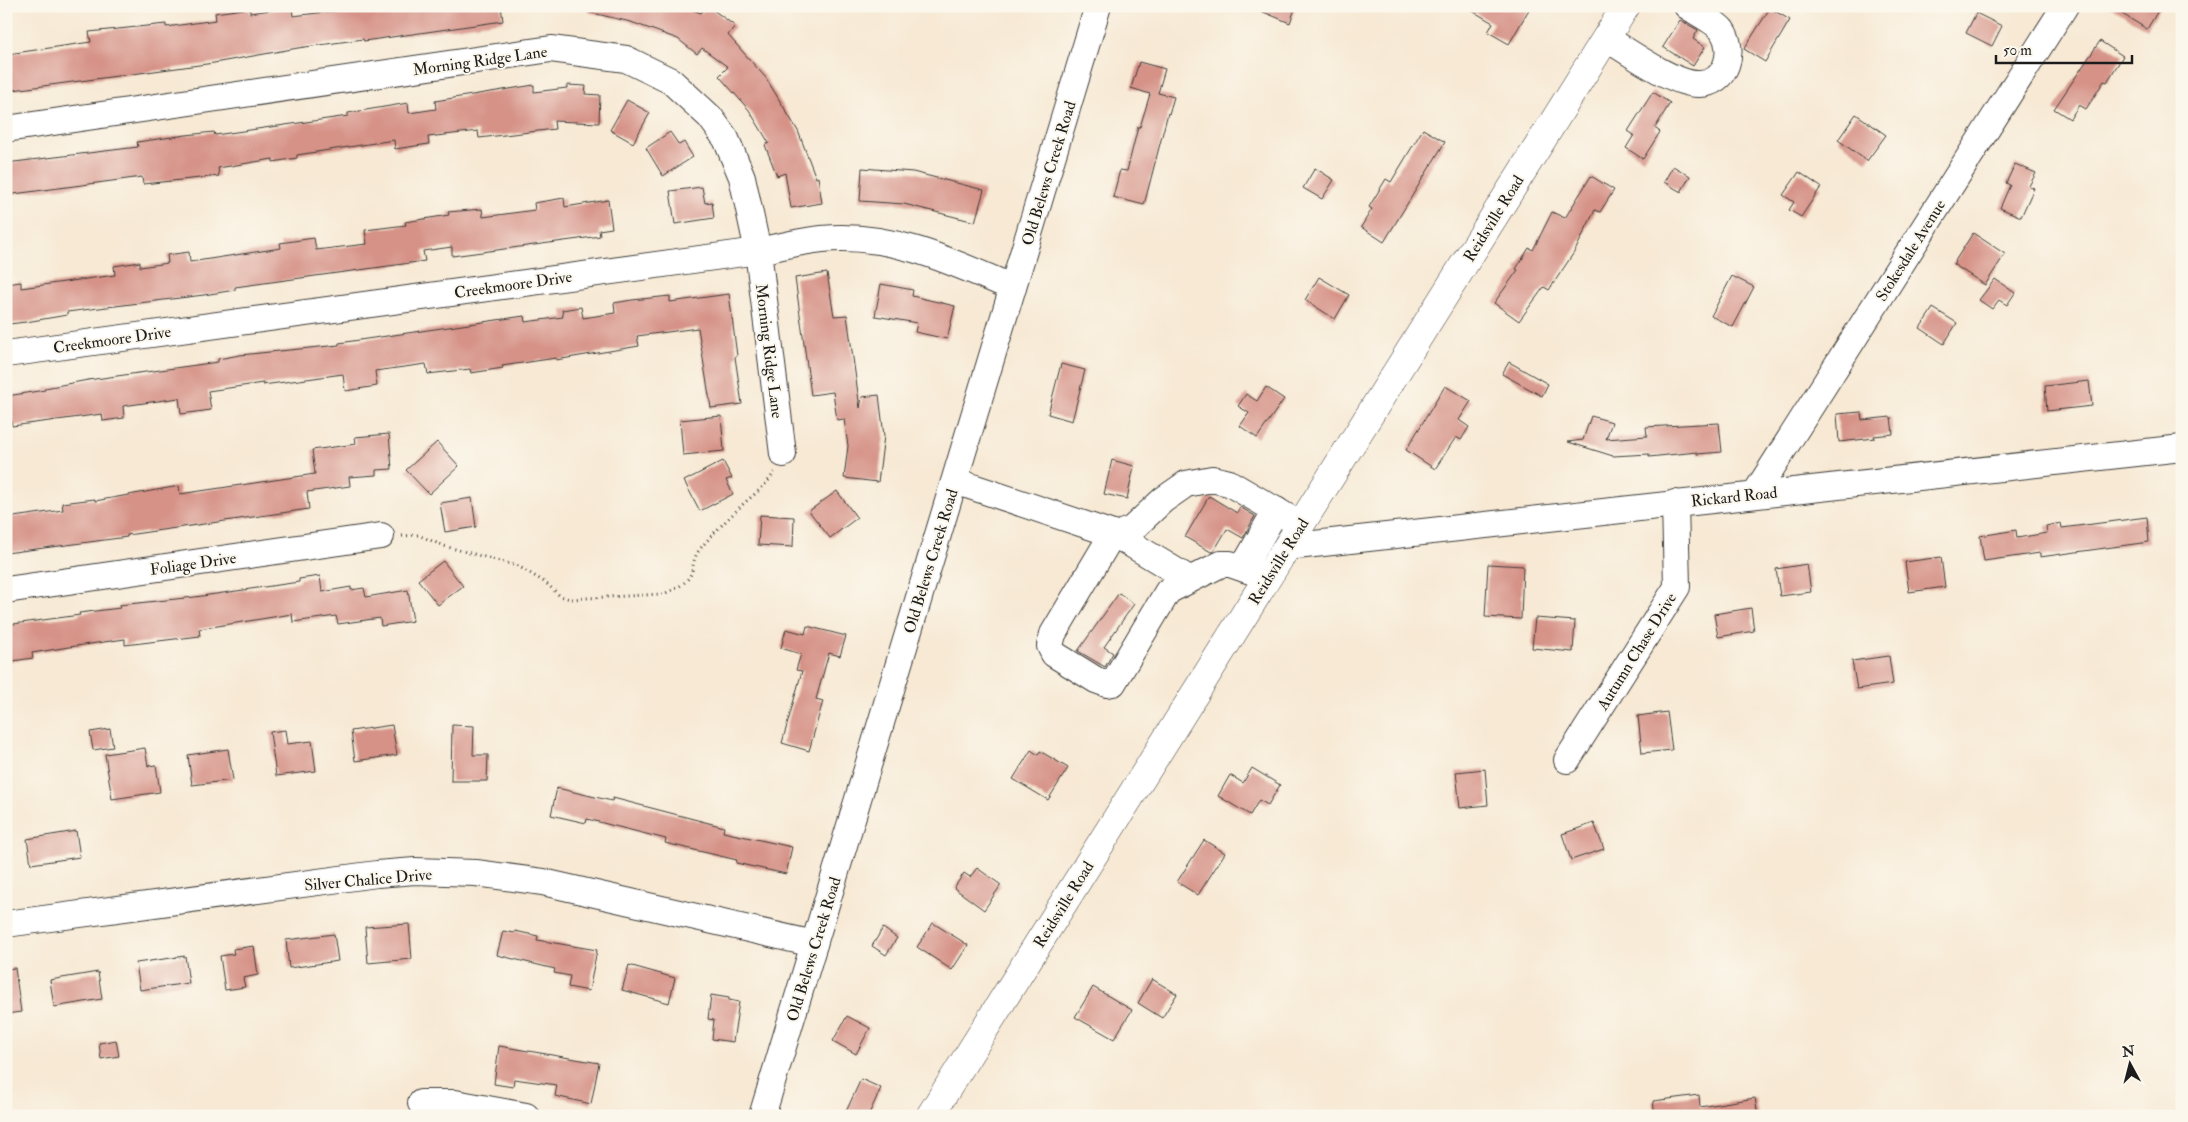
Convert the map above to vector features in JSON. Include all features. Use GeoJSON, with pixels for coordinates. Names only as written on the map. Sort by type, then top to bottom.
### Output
{"type":"FeatureCollection","features":[{"type":"Feature","properties":{"kind":"highway","name":"Reidsville Road"},"geometry":{"type":"LineString","coordinates":[[930,1116],[1256,572],[1294,536],[1626,6]]}},
{"type":"Feature","properties":{"kind":"street","name":"Old Belews Creek Road"},"geometry":{"type":"LineString","coordinates":[[762,1116],[1098,6]]}},
{"type":"Feature","properties":{"kind":"street"},"geometry":{"type":"LineString","coordinates":[[1606,38],[1658,69],[1687,83],[1701,84],[1716,79],[1727,66],[1730,49],[1721,29],[1687,6]]}},
{"type":"Feature","properties":{"kind":"street","name":"Stokesdale Avenue"},"geometry":{"type":"LineString","coordinates":[[1755,494],[2065,6]]}},
{"type":"Feature","properties":{"kind":"street","name":"Morning Ridge Lane"},"geometry":{"type":"LineString","coordinates":[[6,129],[551,49],[626,59],[671,81],[710,117],[726,139],[742,177],[758,251],[783,454]]}},
{"type":"Feature","properties":{"kind":"street","name":"Creekmoore Drive"},"geometry":{"type":"LineString","coordinates":[[6,354],[758,251],[822,239],[854,238],[902,245],[946,259],[1013,288]]}},
{"type":"Feature","properties":{"kind":"street","name":"Rickard Road"},"geometry":{"type":"LineString","coordinates":[[1294,536],[1675,503],[2182,448]]}},
{"type":"Feature","properties":{"kind":"street"},"geometry":{"type":"LineString","coordinates":[[1276,510],[1256,572],[1230,564],[1221,564],[1168,591],[1113,683],[1107,684],[1096,680],[1054,654],[1050,646],[1053,634],[1109,540],[1132,529],[1174,491],[1186,484],[1198,480],[1212,479],[1229,483],[1276,510],[1294,536]]}},
{"type":"Feature","properties":{"kind":"street"},"geometry":{"type":"LineString","coordinates":[[955,481],[1116,535],[1189,579]]}},
{"type":"Feature","properties":{"kind":"street","name":"Autumn Chase Drive"},"geometry":{"type":"LineString","coordinates":[[1567,760],[1677,587],[1675,503]]}},
{"type":"Feature","properties":{"kind":"street","name":"Foliage Drive"},"geometry":{"type":"LineString","coordinates":[[6,590],[381,536]]}},
{"type":"Feature","properties":{"kind":"street","name":"Silver Chalice Drive"},"geometry":{"type":"LineString","coordinates":[[6,924],[377,874],[416,871],[476,873],[543,882],[814,944]]}},
{"type":"Feature","properties":{"kind":"street"},"geometry":{"type":"LineString","coordinates":[[421,1103],[452,1109],[526,1116]]}},
{"type":"Feature","properties":{"kind":"path"},"geometry":{"type":"LineString","coordinates":[[381,536],[418,535],[444,546],[518,566],[546,583],[560,596],[570,599],[663,594],[675,589],[687,580],[692,573],[694,558],[700,548],[741,506],[769,481],[783,454]]}},
{"type":"Feature","properties":{"kind":"building"},"geometry":{"type":"Polygon","coordinates":[[[342,6],[501,6],[503,21],[364,41],[363,39],[298,48],[214,63],[13,90],[8,54],[91,42],[89,32],[166,24],[166,27],[216,20],[215,13],[250,8],[250,13],[292,7],[293,16],[342,10],[342,6]]]}},
{"type":"Feature","properties":{"kind":"building"},"geometry":{"type":"Polygon","coordinates":[[[589,6],[682,6],[701,13],[708,6],[735,26],[728,35],[766,78],[798,131],[816,178],[818,177],[822,203],[791,208],[785,173],[777,176],[765,145],[769,143],[749,110],[719,76],[728,67],[702,48],[697,54],[678,39],[631,22],[588,12],[589,6]]]}},
{"type":"Feature","properties":{"kind":"building"},"geometry":{"type":"Polygon","coordinates":[[[1249,6],[1296,6],[1290,23],[1249,6]]]}},
{"type":"Feature","properties":{"kind":"building"},"geometry":{"type":"Polygon","coordinates":[[[1464,6],[1531,6],[1509,44],[1488,32],[1493,23],[1464,6]]]}},
{"type":"Feature","properties":{"kind":"building"},"geometry":{"type":"Polygon","coordinates":[[[2109,6],[2161,6],[2147,29],[2109,6]]]}},
{"type":"Feature","properties":{"kind":"building"},"geometry":{"type":"Polygon","coordinates":[[[1770,8],[1790,20],[1765,62],[1744,49],[1770,8]]]}},
{"type":"Feature","properties":{"kind":"building"},"geometry":{"type":"Polygon","coordinates":[[[1976,13],[2002,26],[1992,46],[1966,33],[1976,13]]]}},
{"type":"Feature","properties":{"kind":"building"},"geometry":{"type":"Polygon","coordinates":[[[1680,20],[1698,30],[1693,39],[1705,47],[1693,66],[1663,47],[1680,20]]]}},
{"type":"Feature","properties":{"kind":"building"},"geometry":{"type":"Polygon","coordinates":[[[2100,41],[2123,56],[2107,82],[2104,81],[2086,109],[2079,105],[2070,119],[2054,109],[2100,41]]]}},
{"type":"Feature","properties":{"kind":"building"},"geometry":{"type":"Polygon","coordinates":[[[1139,62],[1165,69],[1158,93],[1174,97],[1144,205],[1113,197],[1120,170],[1127,171],[1138,127],[1140,127],[1150,94],[1131,88],[1139,62]]]}},
{"type":"Feature","properties":{"kind":"building"},"geometry":{"type":"Polygon","coordinates":[[[534,85],[534,92],[567,88],[567,85],[586,86],[585,94],[600,95],[599,123],[554,121],[555,129],[479,138],[478,131],[428,137],[429,144],[395,149],[394,140],[297,155],[297,158],[273,162],[273,159],[218,168],[219,176],[143,184],[142,177],[6,195],[6,163],[138,147],[137,142],[186,135],[214,132],[215,135],[348,116],[348,113],[408,103],[409,113],[436,109],[435,101],[534,85]]]}},
{"type":"Feature","properties":{"kind":"building"},"geometry":{"type":"Polygon","coordinates":[[[1653,92],[1670,103],[1655,128],[1660,132],[1643,159],[1626,148],[1634,135],[1628,131],[1653,92]]]}},
{"type":"Feature","properties":{"kind":"building"},"geometry":{"type":"Polygon","coordinates":[[[627,100],[650,113],[633,143],[610,130],[627,100]]]}},
{"type":"Feature","properties":{"kind":"building"},"geometry":{"type":"Polygon","coordinates":[[[1856,114],[1886,135],[1867,161],[1838,140],[1856,114]]]}},
{"type":"Feature","properties":{"kind":"building"},"geometry":{"type":"Polygon","coordinates":[[[1423,129],[1445,142],[1384,242],[1361,227],[1372,209],[1369,207],[1386,179],[1391,182],[1423,129]]]}},
{"type":"Feature","properties":{"kind":"building"},"geometry":{"type":"Polygon","coordinates":[[[670,132],[679,145],[684,142],[693,157],[663,176],[646,148],[670,132]]]}},
{"type":"Feature","properties":{"kind":"building"},"geometry":{"type":"Polygon","coordinates":[[[2015,164],[2036,173],[2029,186],[2034,188],[2021,217],[2000,208],[2010,185],[2006,183],[2015,164]]]}},
{"type":"Feature","properties":{"kind":"building"},"geometry":{"type":"Polygon","coordinates":[[[1673,166],[1690,176],[1681,192],[1664,182],[1673,166]]]}},
{"type":"Feature","properties":{"kind":"building"},"geometry":{"type":"Polygon","coordinates":[[[862,168],[913,172],[984,190],[975,222],[904,204],[860,201],[862,168]]]}},
{"type":"Feature","properties":{"kind":"building"},"geometry":{"type":"Polygon","coordinates":[[[1315,168],[1334,180],[1322,199],[1303,188],[1315,168]]]}},
{"type":"Feature","properties":{"kind":"building"},"geometry":{"type":"Polygon","coordinates":[[[1799,172],[1821,187],[1801,217],[1789,210],[1794,202],[1783,195],[1799,172]]]}},
{"type":"Feature","properties":{"kind":"building"},"geometry":{"type":"Polygon","coordinates":[[[1591,176],[1614,190],[1600,212],[1595,210],[1575,251],[1549,290],[1544,287],[1519,321],[1494,303],[1518,270],[1516,269],[1529,248],[1533,250],[1552,212],[1565,218],[1591,176]]]}},
{"type":"Feature","properties":{"kind":"building"},"geometry":{"type":"Polygon","coordinates":[[[702,187],[705,203],[712,202],[714,218],[675,224],[670,191],[702,187]]]}},
{"type":"Feature","properties":{"kind":"building"},"geometry":{"type":"Polygon","coordinates":[[[564,198],[565,207],[608,200],[612,228],[599,230],[600,236],[452,256],[452,247],[423,251],[425,261],[235,287],[235,290],[204,295],[67,312],[67,315],[26,322],[9,324],[8,319],[6,319],[6,284],[21,282],[21,288],[115,275],[114,266],[140,262],[140,267],[168,263],[167,255],[189,252],[190,262],[281,248],[280,243],[314,238],[316,250],[367,244],[365,230],[406,225],[405,222],[449,215],[448,212],[482,209],[483,217],[535,210],[534,203],[564,198]]]}},
{"type":"Feature","properties":{"kind":"building"},"geometry":{"type":"Polygon","coordinates":[[[1973,233],[2005,254],[1985,285],[1953,264],[1973,233]]]}},
{"type":"Feature","properties":{"kind":"building"},"geometry":{"type":"Polygon","coordinates":[[[827,273],[834,316],[847,315],[860,408],[862,397],[879,395],[884,436],[878,482],[844,478],[848,446],[844,419],[837,420],[833,392],[811,395],[795,278],[827,273]]]}},
{"type":"Feature","properties":{"kind":"building"},"geometry":{"type":"Polygon","coordinates":[[[1732,276],[1754,287],[1733,327],[1711,316],[1732,276]]]}},
{"type":"Feature","properties":{"kind":"building"},"geometry":{"type":"Polygon","coordinates":[[[1319,277],[1349,295],[1335,319],[1305,300],[1319,277]]]}},
{"type":"Feature","properties":{"kind":"building"},"geometry":{"type":"Polygon","coordinates":[[[1995,279],[2015,293],[2007,305],[1999,300],[1992,309],[1979,300],[1995,279]]]}},
{"type":"Feature","properties":{"kind":"building"},"geometry":{"type":"Polygon","coordinates":[[[881,284],[913,290],[912,296],[955,306],[947,339],[915,332],[917,323],[875,316],[881,284]]]}},
{"type":"Feature","properties":{"kind":"building"},"geometry":{"type":"Polygon","coordinates":[[[729,294],[742,404],[711,408],[698,328],[637,336],[639,346],[556,360],[556,358],[502,366],[503,368],[471,373],[470,369],[428,374],[426,364],[375,371],[377,386],[345,391],[343,374],[208,391],[211,410],[181,414],[179,398],[123,406],[124,418],[103,421],[102,414],[12,426],[7,396],[88,380],[218,362],[218,359],[240,355],[339,345],[339,343],[524,316],[525,322],[563,317],[562,310],[581,307],[583,318],[615,313],[614,303],[632,300],[670,296],[670,302],[729,294]]]}},
{"type":"Feature","properties":{"kind":"building"},"geometry":{"type":"Polygon","coordinates":[[[1933,308],[1957,323],[1944,344],[1920,328],[1933,308]]]}},
{"type":"Feature","properties":{"kind":"building"},"geometry":{"type":"Polygon","coordinates":[[[1509,362],[1548,384],[1542,396],[1502,374],[1509,362]]]}},
{"type":"Feature","properties":{"kind":"building"},"geometry":{"type":"Polygon","coordinates":[[[1061,364],[1085,370],[1072,421],[1048,414],[1061,364]]]}},
{"type":"Feature","properties":{"kind":"building"},"geometry":{"type":"Polygon","coordinates":[[[2089,381],[2092,406],[2047,411],[2045,386],[2089,381]]]}},
{"type":"Feature","properties":{"kind":"building"},"geometry":{"type":"Polygon","coordinates":[[[1445,386],[1471,401],[1459,420],[1469,427],[1461,440],[1456,437],[1435,469],[1406,450],[1445,386]]]}},
{"type":"Feature","properties":{"kind":"building"},"geometry":{"type":"Polygon","coordinates":[[[1266,387],[1284,399],[1257,438],[1240,426],[1249,413],[1238,406],[1246,394],[1257,401],[1266,387]]]}},
{"type":"Feature","properties":{"kind":"building"},"geometry":{"type":"Polygon","coordinates":[[[1861,412],[1862,420],[1891,417],[1893,434],[1839,442],[1837,414],[1861,412]]]}},
{"type":"Feature","properties":{"kind":"building"},"geometry":{"type":"Polygon","coordinates":[[[721,416],[724,451],[683,455],[680,420],[721,416]]]}},
{"type":"Feature","properties":{"kind":"building"},"geometry":{"type":"Polygon","coordinates":[[[1591,416],[1612,422],[1606,439],[1647,436],[1646,427],[1719,423],[1722,452],[1697,454],[1697,452],[1649,457],[1649,454],[1613,456],[1568,442],[1583,440],[1591,416]]]}},
{"type":"Feature","properties":{"kind":"building"},"geometry":{"type":"Polygon","coordinates":[[[389,434],[392,469],[376,470],[376,475],[349,477],[350,486],[307,492],[309,509],[127,535],[127,537],[6,553],[6,518],[63,510],[62,503],[95,499],[95,501],[179,486],[180,494],[315,474],[312,450],[356,444],[355,437],[389,434]]]}},
{"type":"Feature","properties":{"kind":"building"},"geometry":{"type":"Polygon","coordinates":[[[437,442],[459,466],[429,494],[406,470],[437,442]]]}},
{"type":"Feature","properties":{"kind":"building"},"geometry":{"type":"Polygon","coordinates":[[[1112,460],[1134,466],[1127,499],[1104,494],[1112,460]]]}},
{"type":"Feature","properties":{"kind":"building"},"geometry":{"type":"Polygon","coordinates":[[[723,461],[732,478],[726,480],[733,494],[700,511],[684,481],[723,461]]]}},
{"type":"Feature","properties":{"kind":"building"},"geometry":{"type":"Polygon","coordinates":[[[837,491],[857,518],[830,538],[809,511],[837,491]]]}},
{"type":"Feature","properties":{"kind":"building"},"geometry":{"type":"Polygon","coordinates":[[[1209,496],[1237,513],[1240,507],[1255,516],[1243,538],[1227,529],[1214,551],[1211,552],[1185,537],[1209,496]]]}},
{"type":"Feature","properties":{"kind":"building"},"geometry":{"type":"Polygon","coordinates":[[[472,498],[476,527],[445,532],[440,503],[472,498]]]}},
{"type":"Feature","properties":{"kind":"building"},"geometry":{"type":"Polygon","coordinates":[[[760,515],[794,517],[793,547],[758,545],[760,515]]]}},
{"type":"Feature","properties":{"kind":"building"},"geometry":{"type":"Polygon","coordinates":[[[2147,517],[2149,542],[2040,557],[2040,553],[1984,561],[1980,536],[2016,530],[2017,538],[2047,533],[2046,526],[2061,523],[2062,528],[2147,517]]]}},
{"type":"Feature","properties":{"kind":"building"},"geometry":{"type":"Polygon","coordinates":[[[1941,557],[1945,587],[1909,592],[1905,562],[1941,557]]]}},
{"type":"Feature","properties":{"kind":"building"},"geometry":{"type":"Polygon","coordinates":[[[443,561],[463,586],[438,605],[418,580],[443,561]]]}},
{"type":"Feature","properties":{"kind":"building"},"geometry":{"type":"Polygon","coordinates":[[[1488,564],[1523,566],[1521,619],[1485,617],[1488,564]]]}},
{"type":"Feature","properties":{"kind":"building"},"geometry":{"type":"Polygon","coordinates":[[[1807,564],[1811,592],[1780,596],[1776,569],[1807,564]]]}},
{"type":"Feature","properties":{"kind":"building"},"geometry":{"type":"Polygon","coordinates":[[[320,576],[322,592],[351,587],[351,590],[364,588],[366,597],[408,590],[413,621],[381,626],[380,618],[338,624],[336,616],[293,622],[292,614],[199,629],[200,636],[125,645],[125,639],[32,653],[33,658],[6,662],[6,625],[120,608],[119,605],[195,597],[299,582],[299,579],[320,576]]]}},
{"type":"Feature","properties":{"kind":"building"},"geometry":{"type":"Polygon","coordinates":[[[1119,593],[1134,604],[1104,647],[1113,653],[1105,667],[1078,651],[1119,593]]]}},
{"type":"Feature","properties":{"kind":"building"},"geometry":{"type":"Polygon","coordinates":[[[1751,608],[1754,631],[1718,637],[1714,614],[1751,608]]]}},
{"type":"Feature","properties":{"kind":"building"},"geometry":{"type":"Polygon","coordinates":[[[1535,618],[1575,621],[1573,652],[1532,648],[1535,618]]]}},
{"type":"Feature","properties":{"kind":"building"},"geometry":{"type":"Polygon","coordinates":[[[807,626],[846,636],[840,656],[829,653],[816,699],[823,701],[809,751],[782,743],[802,671],[796,670],[801,654],[781,648],[786,629],[805,634],[807,626]]]}},
{"type":"Feature","properties":{"kind":"building"},"geometry":{"type":"Polygon","coordinates":[[[1889,656],[1893,684],[1857,689],[1852,661],[1889,656]]]}},
{"type":"Feature","properties":{"kind":"building"},"geometry":{"type":"Polygon","coordinates":[[[1667,712],[1672,750],[1642,753],[1638,716],[1667,712]]]}},
{"type":"Feature","properties":{"kind":"building"},"geometry":{"type":"Polygon","coordinates":[[[392,725],[397,755],[355,761],[351,731],[392,725]]]}},
{"type":"Feature","properties":{"kind":"building"},"geometry":{"type":"Polygon","coordinates":[[[452,725],[474,726],[473,755],[488,755],[487,781],[451,781],[452,725]]]}},
{"type":"Feature","properties":{"kind":"building"},"geometry":{"type":"Polygon","coordinates":[[[110,729],[113,747],[93,750],[90,732],[110,729]]]}},
{"type":"Feature","properties":{"kind":"building"},"geometry":{"type":"Polygon","coordinates":[[[285,730],[287,744],[312,741],[316,771],[276,776],[270,732],[285,730]]]}},
{"type":"Feature","properties":{"kind":"building"},"geometry":{"type":"Polygon","coordinates":[[[145,748],[148,766],[156,765],[160,792],[112,799],[105,754],[145,748]]]}},
{"type":"Feature","properties":{"kind":"building"},"geometry":{"type":"Polygon","coordinates":[[[228,749],[233,780],[192,785],[188,755],[228,749]]]}},
{"type":"Feature","properties":{"kind":"building"},"geometry":{"type":"Polygon","coordinates":[[[1031,750],[1038,755],[1040,751],[1068,768],[1048,800],[1013,779],[1031,750]]]}},
{"type":"Feature","properties":{"kind":"building"},"geometry":{"type":"Polygon","coordinates":[[[1252,768],[1280,785],[1268,805],[1259,800],[1250,815],[1218,796],[1230,775],[1243,783],[1252,768]]]}},
{"type":"Feature","properties":{"kind":"building"},"geometry":{"type":"Polygon","coordinates":[[[1485,769],[1488,805],[1460,808],[1456,772],[1485,769]]]}},
{"type":"Feature","properties":{"kind":"building"},"geometry":{"type":"Polygon","coordinates":[[[557,788],[612,801],[613,798],[724,827],[723,832],[792,847],[786,874],[736,863],[737,860],[665,843],[666,839],[587,819],[586,823],[551,815],[557,788]]]}},
{"type":"Feature","properties":{"kind":"building"},"geometry":{"type":"Polygon","coordinates":[[[1594,823],[1604,849],[1571,860],[1562,834],[1594,823]]]}},
{"type":"Feature","properties":{"kind":"building"},"geometry":{"type":"Polygon","coordinates":[[[76,831],[80,857],[31,864],[27,839],[76,831]]]}},
{"type":"Feature","properties":{"kind":"building"},"geometry":{"type":"Polygon","coordinates":[[[1204,840],[1225,853],[1198,895],[1177,882],[1204,840]]]}},
{"type":"Feature","properties":{"kind":"building"},"geometry":{"type":"Polygon","coordinates":[[[977,868],[1001,885],[984,910],[954,888],[964,873],[970,877],[977,868]]]}},
{"type":"Feature","properties":{"kind":"building"},"geometry":{"type":"Polygon","coordinates":[[[933,923],[968,945],[952,970],[917,947],[933,923]]]}},
{"type":"Feature","properties":{"kind":"building"},"geometry":{"type":"Polygon","coordinates":[[[409,924],[412,959],[368,963],[365,927],[409,924]]]}},
{"type":"Feature","properties":{"kind":"building"},"geometry":{"type":"Polygon","coordinates":[[[883,928],[897,938],[886,955],[872,946],[883,928]]]}},
{"type":"Feature","properties":{"kind":"building"},"geometry":{"type":"Polygon","coordinates":[[[503,931],[514,933],[515,931],[538,936],[537,940],[597,950],[589,991],[568,987],[570,976],[554,973],[555,969],[497,955],[503,931]]]}},
{"type":"Feature","properties":{"kind":"building"},"geometry":{"type":"Polygon","coordinates":[[[334,934],[338,961],[289,968],[286,940],[334,934]]]}},
{"type":"Feature","properties":{"kind":"building"},"geometry":{"type":"Polygon","coordinates":[[[254,946],[258,975],[243,978],[245,987],[225,990],[220,956],[234,954],[233,949],[254,946]]]}},
{"type":"Feature","properties":{"kind":"building"},"geometry":{"type":"Polygon","coordinates":[[[185,956],[189,983],[140,990],[136,963],[185,956]]]}},
{"type":"Feature","properties":{"kind":"building"},"geometry":{"type":"Polygon","coordinates":[[[629,965],[675,978],[669,1003],[622,990],[629,965]]]}},
{"type":"Feature","properties":{"kind":"building"},"geometry":{"type":"Polygon","coordinates":[[[15,968],[21,1012],[6,1014],[6,969],[15,968]]]}},
{"type":"Feature","properties":{"kind":"building"},"geometry":{"type":"Polygon","coordinates":[[[98,972],[102,999],[54,1007],[50,980],[98,972]]]}},
{"type":"Feature","properties":{"kind":"building"},"geometry":{"type":"Polygon","coordinates":[[[1152,979],[1177,994],[1162,1018],[1138,1003],[1152,979]]]}},
{"type":"Feature","properties":{"kind":"building"},"geometry":{"type":"Polygon","coordinates":[[[1093,987],[1132,1010],[1114,1039],[1075,1017],[1093,987]]]}},
{"type":"Feature","properties":{"kind":"building"},"geometry":{"type":"Polygon","coordinates":[[[711,995],[739,1002],[733,1042],[712,1039],[714,1020],[708,1019],[711,995]]]}},
{"type":"Feature","properties":{"kind":"building"},"geometry":{"type":"Polygon","coordinates":[[[847,1016],[870,1028],[856,1054],[833,1041],[847,1016]]]}},
{"type":"Feature","properties":{"kind":"building"},"geometry":{"type":"Polygon","coordinates":[[[116,1040],[119,1056],[101,1059],[99,1043],[116,1040]]]}},
{"type":"Feature","properties":{"kind":"building"},"geometry":{"type":"Polygon","coordinates":[[[499,1046],[599,1063],[591,1104],[555,1096],[557,1085],[514,1079],[513,1087],[494,1084],[499,1046]]]}},
{"type":"Feature","properties":{"kind":"building"},"geometry":{"type":"Polygon","coordinates":[[[861,1079],[881,1088],[868,1116],[844,1116],[861,1079]]]}},
{"type":"Feature","properties":{"kind":"building"},"geometry":{"type":"Polygon","coordinates":[[[1699,1095],[1700,1107],[1755,1098],[1758,1116],[1655,1116],[1653,1101],[1699,1095]]]}}]}
